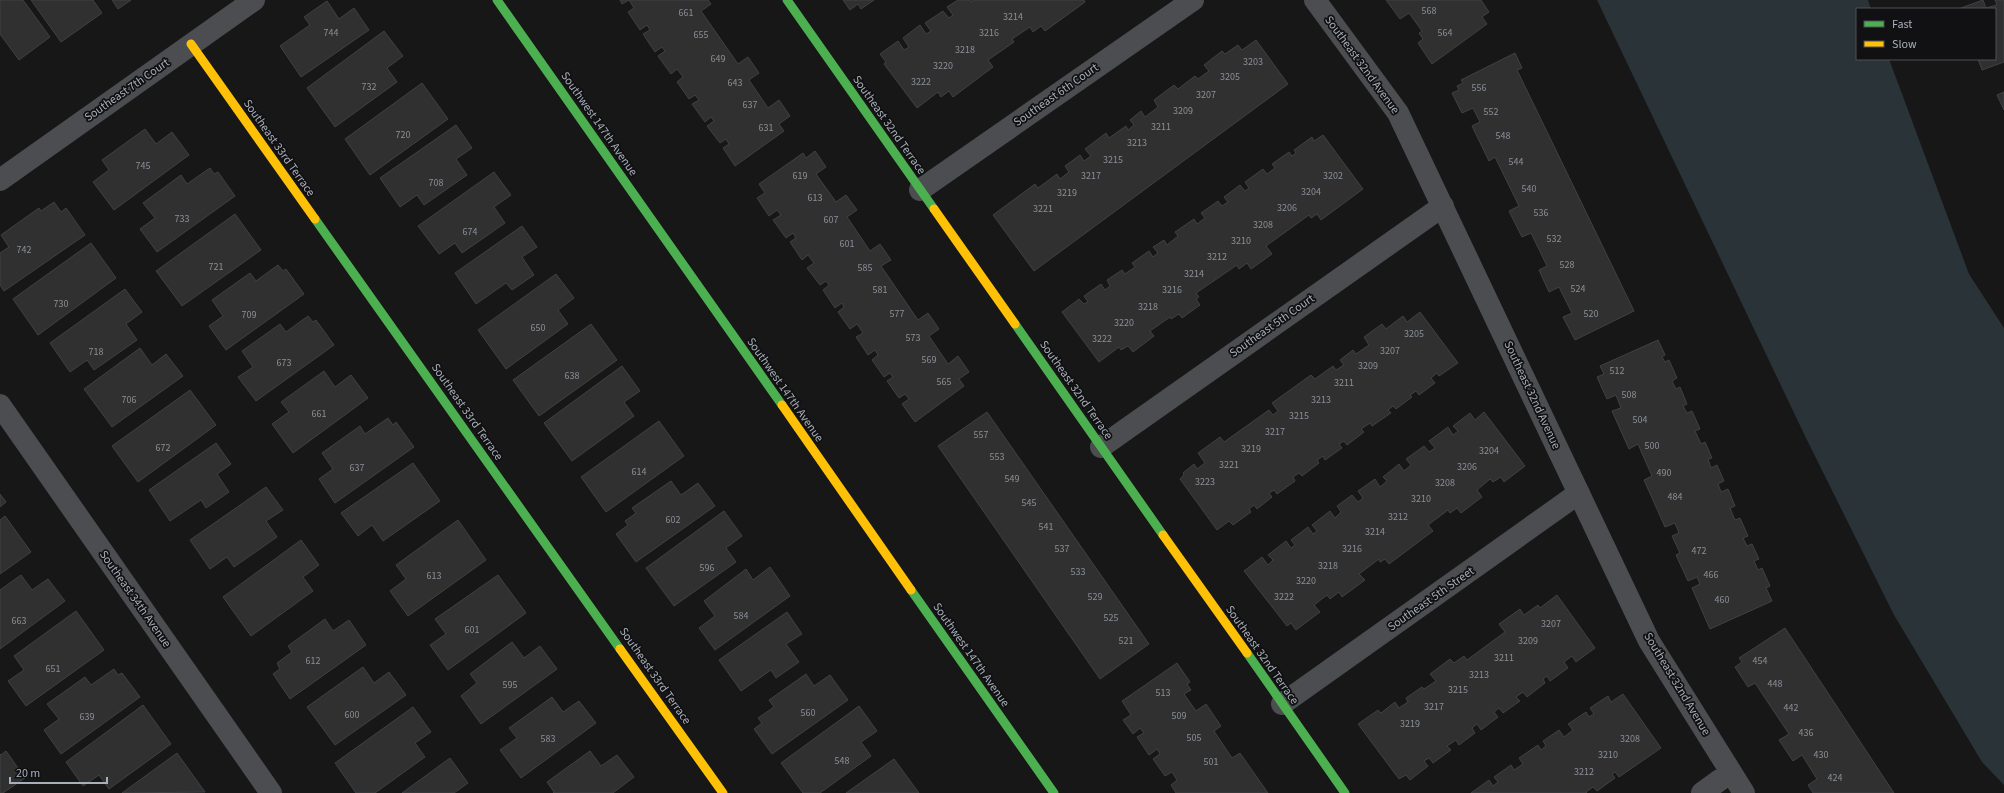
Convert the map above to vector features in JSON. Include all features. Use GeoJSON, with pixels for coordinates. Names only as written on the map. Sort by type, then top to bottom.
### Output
{"type":"FeatureCollection","features":[{"type":"Feature","properties":{"kind":"street","name":"Southeast 7th Court"},"geometry":{"type":"LineString","coordinates":[[0,180],[254,0]]}},
{"type":"Feature","properties":{"kind":"street","name":"Southwest 147th Avenue"},"geometry":{"type":"LineString","coordinates":[[497,0],[1054,793]]}},
{"type":"Feature","properties":{"kind":"street","name":"Southeast 32nd Terrace"},"geometry":{"type":"LineString","coordinates":[[787,0],[1345,793]]}},
{"type":"Feature","properties":{"kind":"street","name":"Southeast 6th Court"},"geometry":{"type":"LineString","coordinates":[[920,190],[1193,0]]}},
{"type":"Feature","properties":{"kind":"street","name":"Southeast 32nd Avenue"},"geometry":{"type":"LineString","coordinates":[[1315,0],[1398,112],[1649,641],[1744,793]]}},
{"type":"Feature","properties":{"kind":"street","name":"Southeast 33rd Terrace"},"geometry":{"type":"LineString","coordinates":[[191,44],[723,793]]}},
{"type":"Feature","properties":{"kind":"street","name":"Southeast 5th Court"},"geometry":{"type":"LineString","coordinates":[[1101,447],[1443,206]]}},
{"type":"Feature","properties":{"kind":"street","name":"Southeast 34th Avenue"},"geometry":{"type":"LineString","coordinates":[[0,405],[271,793]]}},
{"type":"Feature","properties":{"kind":"street","name":"Southeast 5th Street"},"geometry":{"type":"LineString","coordinates":[[1282,704],[1579,493]]}},
{"type":"Feature","properties":{"kind":"street"},"geometry":{"type":"LineString","coordinates":[[1702,793],[1731,772]]}},
{"type":"Feature","properties":{"kind":"shaded area"},"geometry":{"type":"Polygon","coordinates":[[[1597,0],[1868,0],[1871,8],[1856,8],[1856,60],[1889,60],[1969,274],[2004,328],[2004,785],[1982,762],[1894,615],[1806,438],[1597,0]]]}},
{"type":"Feature","properties":{"kind":"building"},"geometry":{"type":"Polygon","coordinates":[[[0,0],[23,0],[50,37],[19,60],[0,34],[0,0]]]}},
{"type":"Feature","properties":{"kind":"building"},"geometry":{"type":"Polygon","coordinates":[[[31,0],[93,0],[102,13],[61,42],[31,0]]]}},
{"type":"Feature","properties":{"kind":"building"},"geometry":{"type":"Polygon","coordinates":[[[112,0],[131,0],[118,9],[112,0]]]}},
{"type":"Feature","properties":{"kind":"building"},"geometry":{"type":"Polygon","coordinates":[[[620,0],[629,0],[622,4],[620,0]]]}},
{"type":"Feature","properties":{"kind":"building"},"geometry":{"type":"Polygon","coordinates":[[[629,0],[708,0],[711,4],[701,11],[738,64],[748,57],[759,73],[749,80],[768,108],[779,100],[790,116],[779,124],[784,131],[735,166],[723,148],[729,144],[726,139],[720,143],[707,126],[714,121],[711,117],[705,122],[692,104],[699,100],[695,95],[689,99],[677,82],[683,77],[677,69],[671,74],[658,56],[665,51],[662,47],[655,52],[643,34],[650,30],[647,25],[640,30],[628,12],[634,8],[629,0]]]}},
{"type":"Feature","properties":{"kind":"building"},"geometry":{"type":"Polygon","coordinates":[[[843,0],[874,0],[861,9],[858,4],[850,10],[843,0]]]}},
{"type":"Feature","properties":{"kind":"building"},"geometry":{"type":"Polygon","coordinates":[[[958,0],[970,0],[971,2],[973,0],[1084,0],[1085,2],[1045,31],[1041,26],[1033,32],[1030,27],[1012,39],[1014,42],[988,60],[993,67],[953,97],[949,91],[941,97],[938,92],[917,108],[884,64],[886,62],[880,54],[898,41],[904,50],[909,47],[903,38],[920,25],[926,34],[931,31],[925,23],[943,11],[949,18],[953,15],[947,7],[958,0]]]}},
{"type":"Feature","properties":{"kind":"building"},"geometry":{"type":"Polygon","coordinates":[[[1386,0],[1481,0],[1489,12],[1482,17],[1487,24],[1432,64],[1418,43],[1423,39],[1419,33],[1422,31],[1409,13],[1400,19],[1386,0]]]}},
{"type":"Feature","properties":{"kind":"building"},"geometry":{"type":"Polygon","coordinates":[[[1983,0],[1986,8],[1961,8],[1983,0]]]}},
{"type":"Feature","properties":{"kind":"building"},"geometry":{"type":"Polygon","coordinates":[[[1995,0],[2004,0],[2004,62],[1982,70],[1978,60],[1996,60],[1996,8],[1986,8],[1997,5],[1995,0]]]}},
{"type":"Feature","properties":{"kind":"building"},"geometry":{"type":"Polygon","coordinates":[[[327,1],[339,19],[354,8],[369,30],[301,77],[280,46],[310,25],[304,17],[327,1]]]}},
{"type":"Feature","properties":{"kind":"building"},"geometry":{"type":"Polygon","coordinates":[[[384,31],[403,56],[387,68],[397,82],[335,127],[307,88],[384,31]]]}},
{"type":"Feature","properties":{"kind":"building"},"geometry":{"type":"Polygon","coordinates":[[[1256,40],[1288,84],[1034,271],[993,215],[1035,184],[1038,188],[1057,174],[1060,179],[1069,172],[1065,166],[1080,155],[1084,161],[1091,156],[1085,149],[1106,133],[1109,138],[1126,126],[1128,130],[1134,125],[1130,120],[1141,111],[1145,117],[1158,107],[1154,100],[1174,85],[1178,89],[1195,76],[1198,79],[1209,71],[1204,65],[1222,51],[1225,54],[1238,45],[1242,50],[1256,40]]]}},
{"type":"Feature","properties":{"kind":"building"},"geometry":{"type":"Polygon","coordinates":[[[1515,53],[1522,68],[1517,70],[1634,311],[1575,340],[1563,317],[1572,313],[1559,287],[1549,292],[1539,270],[1547,266],[1531,233],[1522,237],[1509,211],[1519,206],[1495,157],[1489,161],[1472,126],[1480,122],[1473,108],[1462,113],[1452,93],[1459,90],[1457,86],[1463,83],[1461,80],[1515,53]]]}},
{"type":"Feature","properties":{"kind":"building"},"geometry":{"type":"Polygon","coordinates":[[[422,83],[448,119],[370,175],[345,139],[422,83]]]}},
{"type":"Feature","properties":{"kind":"building"},"geometry":{"type":"Polygon","coordinates":[[[2004,92],[2004,110],[1997,95],[2004,92]]]}},
{"type":"Feature","properties":{"kind":"building"},"geometry":{"type":"Polygon","coordinates":[[[456,125],[472,148],[456,159],[467,175],[424,205],[417,195],[400,207],[380,178],[456,125]]]}},
{"type":"Feature","properties":{"kind":"building"},"geometry":{"type":"Polygon","coordinates":[[[145,129],[156,144],[172,132],[189,155],[114,210],[93,182],[109,170],[102,160],[145,129]]]}},
{"type":"Feature","properties":{"kind":"building"},"geometry":{"type":"Polygon","coordinates":[[[1323,135],[1363,189],[1321,220],[1317,214],[1311,218],[1309,215],[1266,246],[1272,254],[1251,269],[1247,263],[1239,269],[1237,265],[1196,293],[1199,297],[1196,299],[1200,305],[1182,318],[1179,314],[1171,319],[1170,317],[1150,331],[1154,336],[1133,352],[1128,346],[1121,350],[1119,347],[1099,362],[1062,312],[1079,299],[1084,304],[1088,302],[1084,296],[1101,284],[1105,290],[1110,286],[1107,280],[1122,270],[1125,274],[1135,267],[1132,263],[1149,251],[1153,257],[1158,253],[1153,247],[1164,240],[1167,245],[1178,236],[1175,232],[1194,219],[1197,224],[1205,218],[1201,213],[1218,201],[1222,206],[1228,202],[1224,197],[1240,185],[1245,191],[1249,188],[1245,182],[1263,169],[1267,174],[1275,168],[1272,164],[1289,152],[1292,156],[1296,153],[1294,150],[1312,137],[1314,141],[1323,135]]]}},
{"type":"Feature","properties":{"kind":"building"},"geometry":{"type":"Polygon","coordinates":[[[815,151],[826,167],[816,174],[836,202],[846,195],[857,210],[847,217],[870,251],[880,244],[891,260],[881,266],[918,320],[928,313],[939,329],[929,336],[948,364],[958,356],[969,372],[959,379],[964,386],[915,422],[902,404],[909,399],[905,394],[899,398],[887,381],[893,377],[890,373],[884,377],[872,360],[878,355],[875,350],[868,355],[856,337],[863,333],[857,324],[850,329],[838,312],[844,307],[842,303],[835,308],[823,290],[829,285],[826,281],[820,285],[807,268],[814,263],[808,255],[802,260],[790,242],[796,238],[793,233],[786,238],[773,220],[781,215],[777,210],[769,216],[757,198],[765,193],[759,184],[803,153],[806,158],[815,151]]]}},
{"type":"Feature","properties":{"kind":"building"},"geometry":{"type":"Polygon","coordinates":[[[210,168],[214,174],[218,172],[235,196],[157,252],[140,229],[155,218],[143,203],[181,175],[187,184],[210,168]]]}},
{"type":"Feature","properties":{"kind":"building"},"geometry":{"type":"Polygon","coordinates":[[[494,172],[511,195],[494,207],[505,223],[462,253],[455,243],[439,254],[418,226],[494,172]]]}},
{"type":"Feature","properties":{"kind":"building"},"geometry":{"type":"Polygon","coordinates":[[[54,202],[61,212],[66,208],[85,235],[4,291],[0,285],[0,253],[9,247],[1,235],[39,208],[41,211],[54,202]]]}},
{"type":"Feature","properties":{"kind":"building"},"geometry":{"type":"Polygon","coordinates":[[[235,214],[261,250],[182,306],[156,271],[235,214]]]}},
{"type":"Feature","properties":{"kind":"building"},"geometry":{"type":"Polygon","coordinates":[[[522,226],[537,247],[522,257],[534,275],[512,290],[506,283],[476,304],[455,273],[522,226]]]}},
{"type":"Feature","properties":{"kind":"building"},"geometry":{"type":"Polygon","coordinates":[[[91,243],[116,278],[38,335],[13,299],[91,243]]]}},
{"type":"Feature","properties":{"kind":"building"},"geometry":{"type":"Polygon","coordinates":[[[278,265],[283,271],[286,269],[304,294],[226,350],[209,326],[223,316],[212,300],[250,273],[256,281],[278,265]]]}},
{"type":"Feature","properties":{"kind":"building"},"geometry":{"type":"Polygon","coordinates":[[[556,274],[574,298],[558,310],[568,324],[506,369],[478,330],[556,274]]]}},
{"type":"Feature","properties":{"kind":"building"},"geometry":{"type":"Polygon","coordinates":[[[125,289],[142,312],[126,324],[137,340],[94,370],[87,360],[70,372],[50,343],[125,289]]]}},
{"type":"Feature","properties":{"kind":"building"},"geometry":{"type":"Polygon","coordinates":[[[1420,312],[1458,363],[1439,376],[1437,373],[1431,378],[1435,383],[1419,395],[1416,391],[1410,395],[1412,397],[1396,409],[1393,406],[1388,410],[1391,413],[1372,426],[1370,423],[1361,429],[1364,432],[1347,445],[1344,441],[1339,444],[1342,448],[1325,460],[1323,456],[1317,460],[1319,463],[1302,476],[1299,473],[1293,477],[1295,481],[1277,494],[1274,490],[1269,493],[1272,497],[1257,509],[1254,505],[1249,509],[1251,512],[1233,525],[1229,521],[1217,530],[1180,479],[1184,475],[1183,473],[1194,464],[1197,469],[1205,463],[1198,453],[1220,437],[1224,442],[1269,410],[1273,415],[1278,411],[1272,403],[1311,375],[1315,379],[1333,366],[1336,370],[1344,365],[1340,360],[1353,350],[1356,354],[1369,345],[1364,337],[1382,324],[1386,329],[1403,316],[1407,322],[1420,312]]]}},
{"type":"Feature","properties":{"kind":"building"},"geometry":{"type":"Polygon","coordinates":[[[308,316],[313,322],[316,320],[334,345],[256,401],[238,377],[253,367],[242,351],[280,324],[286,332],[308,316]]]}},
{"type":"Feature","properties":{"kind":"building"},"geometry":{"type":"Polygon","coordinates":[[[591,324],[617,360],[539,416],[513,380],[591,324]]]}},
{"type":"Feature","properties":{"kind":"building"},"geometry":{"type":"Polygon","coordinates":[[[1658,340],[1665,355],[1662,357],[1665,362],[1669,360],[1677,378],[1672,381],[1676,389],[1680,387],[1687,404],[1683,406],[1687,413],[1692,411],[1700,429],[1695,431],[1701,444],[1705,442],[1712,458],[1708,459],[1711,468],[1717,465],[1724,481],[1718,484],[1721,492],[1728,489],[1735,506],[1730,508],[1735,520],[1740,518],[1748,536],[1743,538],[1747,546],[1752,544],[1759,559],[1754,561],[1758,570],[1762,568],[1770,586],[1766,588],[1772,601],[1710,629],[1692,588],[1700,584],[1697,577],[1688,581],[1676,555],[1680,553],[1672,536],[1679,533],[1675,523],[1665,527],[1644,480],[1652,476],[1638,444],[1629,449],[1612,411],[1621,408],[1616,395],[1607,399],[1597,377],[1604,374],[1600,366],[1658,340]]]}},
{"type":"Feature","properties":{"kind":"building"},"geometry":{"type":"Polygon","coordinates":[[[140,348],[152,365],[166,354],[183,376],[112,427],[84,389],[140,348]]]}},
{"type":"Feature","properties":{"kind":"building"},"geometry":{"type":"Polygon","coordinates":[[[622,366],[640,391],[624,402],[634,416],[572,461],[544,423],[622,366]]]}},
{"type":"Feature","properties":{"kind":"building"},"geometry":{"type":"Polygon","coordinates":[[[324,371],[335,387],[351,375],[368,398],[293,453],[272,424],[289,412],[281,402],[324,371]]]}},
{"type":"Feature","properties":{"kind":"building"},"geometry":{"type":"Polygon","coordinates":[[[190,390],[216,425],[138,482],[112,446],[190,390]]]}},
{"type":"Feature","properties":{"kind":"building"},"geometry":{"type":"Polygon","coordinates":[[[987,412],[1149,644],[1100,679],[938,446],[987,412]]]}},
{"type":"Feature","properties":{"kind":"building"},"geometry":{"type":"Polygon","coordinates":[[[1484,412],[1525,466],[1504,482],[1501,477],[1493,482],[1490,479],[1477,490],[1482,497],[1461,513],[1457,508],[1450,513],[1448,510],[1428,525],[1433,531],[1389,564],[1385,559],[1380,562],[1379,559],[1359,574],[1365,580],[1342,597],[1339,592],[1330,599],[1327,595],[1314,605],[1320,612],[1296,630],[1291,623],[1287,626],[1244,571],[1262,557],[1268,565],[1273,560],[1268,555],[1286,541],[1291,548],[1295,545],[1291,540],[1308,527],[1313,534],[1317,531],[1312,525],[1330,511],[1335,518],[1341,512],[1337,506],[1352,495],[1358,502],[1363,498],[1358,491],[1375,479],[1380,487],[1387,481],[1383,477],[1399,464],[1404,471],[1411,465],[1406,459],[1424,446],[1429,452],[1435,448],[1429,441],[1448,427],[1453,435],[1458,431],[1453,426],[1470,413],[1475,420],[1484,412]]]}},
{"type":"Feature","properties":{"kind":"building"},"geometry":{"type":"Polygon","coordinates":[[[388,418],[393,425],[396,422],[414,447],[335,503],[319,479],[333,469],[322,453],[360,426],[365,434],[388,418]]]}},
{"type":"Feature","properties":{"kind":"building"},"geometry":{"type":"Polygon","coordinates":[[[659,421],[684,456],[606,512],[581,477],[659,421]]]}},
{"type":"Feature","properties":{"kind":"building"},"geometry":{"type":"Polygon","coordinates":[[[216,443],[231,464],[217,474],[229,492],[206,508],[201,500],[170,521],[149,490],[216,443]]]}},
{"type":"Feature","properties":{"kind":"building"},"geometry":{"type":"Polygon","coordinates":[[[413,463],[440,501],[383,541],[372,525],[358,536],[341,513],[413,463]]]}},
{"type":"Feature","properties":{"kind":"building"},"geometry":{"type":"Polygon","coordinates":[[[671,481],[681,495],[698,483],[715,506],[636,562],[616,534],[628,525],[625,521],[636,513],[632,508],[671,481]]]}},
{"type":"Feature","properties":{"kind":"building"},"geometry":{"type":"Polygon","coordinates":[[[266,487],[283,510],[266,521],[277,537],[234,567],[227,557],[210,569],[190,540],[266,487]]]}},
{"type":"Feature","properties":{"kind":"building"},"geometry":{"type":"Polygon","coordinates":[[[0,494],[6,502],[0,507],[0,494]]]}},
{"type":"Feature","properties":{"kind":"building"},"geometry":{"type":"Polygon","coordinates":[[[724,511],[742,536],[726,548],[736,562],[674,606],[646,568],[724,511]]]}},
{"type":"Feature","properties":{"kind":"building"},"geometry":{"type":"Polygon","coordinates":[[[5,516],[31,552],[0,574],[0,520],[5,516]]]}},
{"type":"Feature","properties":{"kind":"building"},"geometry":{"type":"Polygon","coordinates":[[[458,520],[486,560],[408,616],[390,591],[406,579],[396,565],[458,520]]]}},
{"type":"Feature","properties":{"kind":"building"},"geometry":{"type":"Polygon","coordinates":[[[301,540],[319,565],[303,577],[313,591],[251,636],[223,597],[301,540]]]}},
{"type":"Feature","properties":{"kind":"building"},"geometry":{"type":"Polygon","coordinates":[[[770,567],[790,596],[715,650],[699,628],[715,616],[704,601],[746,569],[753,580],[770,567]]]}},
{"type":"Feature","properties":{"kind":"building"},"geometry":{"type":"Polygon","coordinates":[[[21,575],[32,590],[48,579],[65,601],[0,649],[0,590],[21,575]]]}},
{"type":"Feature","properties":{"kind":"building"},"geometry":{"type":"Polygon","coordinates":[[[498,575],[526,613],[448,670],[430,645],[446,634],[435,619],[498,575]]]}},
{"type":"Feature","properties":{"kind":"building"},"geometry":{"type":"Polygon","coordinates":[[[1557,595],[1595,648],[1576,662],[1572,656],[1564,662],[1568,668],[1550,681],[1547,676],[1543,679],[1545,683],[1527,697],[1523,692],[1516,697],[1520,701],[1503,713],[1499,708],[1494,712],[1498,717],[1481,730],[1477,724],[1472,728],[1475,733],[1459,745],[1456,740],[1447,746],[1451,750],[1433,763],[1429,758],[1424,761],[1428,766],[1410,780],[1406,775],[1399,779],[1358,724],[1378,710],[1381,713],[1395,702],[1399,708],[1408,702],[1406,698],[1422,687],[1424,689],[1436,681],[1430,674],[1450,659],[1454,663],[1464,656],[1467,660],[1505,632],[1499,624],[1520,609],[1524,615],[1538,605],[1540,608],[1557,595]]]}},
{"type":"Feature","properties":{"kind":"building"},"geometry":{"type":"Polygon","coordinates":[[[76,611],[104,650],[26,706],[8,681],[24,670],[14,656],[76,611]]]}},
{"type":"Feature","properties":{"kind":"building"},"geometry":{"type":"Polygon","coordinates":[[[787,612],[802,634],[786,644],[799,662],[776,678],[771,670],[741,691],[719,660],[787,612]]]}},
{"type":"Feature","properties":{"kind":"building"},"geometry":{"type":"Polygon","coordinates":[[[325,619],[333,631],[349,620],[366,645],[290,699],[273,674],[280,669],[277,663],[292,652],[288,646],[325,619]]]}},
{"type":"Feature","properties":{"kind":"building"},"geometry":{"type":"Polygon","coordinates":[[[1785,628],[1894,793],[1813,793],[1808,785],[1817,779],[1802,755],[1793,761],[1779,740],[1789,734],[1755,683],[1748,687],[1735,667],[1742,662],[1739,658],[1785,628]]]}},
{"type":"Feature","properties":{"kind":"building"},"geometry":{"type":"Polygon","coordinates":[[[512,642],[524,658],[540,646],[557,669],[481,724],[461,696],[477,683],[470,674],[512,642]]]}},
{"type":"Feature","properties":{"kind":"building"},"geometry":{"type":"Polygon","coordinates":[[[1177,663],[1190,682],[1187,684],[1191,690],[1184,694],[1196,711],[1206,704],[1221,726],[1214,731],[1232,758],[1240,753],[1268,793],[1176,793],[1171,785],[1177,780],[1172,772],[1165,776],[1153,759],[1160,754],[1157,749],[1149,755],[1137,737],[1144,733],[1140,728],[1133,734],[1123,720],[1131,715],[1122,701],[1177,663]]]}},
{"type":"Feature","properties":{"kind":"building"},"geometry":{"type":"Polygon","coordinates":[[[363,667],[374,683],[389,672],[406,695],[335,745],[307,707],[363,667]]]}},
{"type":"Feature","properties":{"kind":"building"},"geometry":{"type":"Polygon","coordinates":[[[114,669],[118,675],[122,673],[140,697],[61,754],[44,730],[59,719],[47,704],[85,677],[91,685],[114,669]]]}},
{"type":"Feature","properties":{"kind":"building"},"geometry":{"type":"Polygon","coordinates":[[[806,674],[814,686],[830,675],[848,700],[772,754],[754,729],[762,723],[758,718],[774,707],[769,700],[806,674]]]}},
{"type":"Feature","properties":{"kind":"building"},"geometry":{"type":"Polygon","coordinates":[[[1623,694],[1661,748],[1619,777],[1615,772],[1612,774],[1615,778],[1597,791],[1593,787],[1586,792],[1587,793],[1471,793],[1489,780],[1493,786],[1498,782],[1494,777],[1511,765],[1514,770],[1523,764],[1519,758],[1538,745],[1541,750],[1546,746],[1543,741],[1559,730],[1564,737],[1573,730],[1568,724],[1586,712],[1589,717],[1594,714],[1590,708],[1608,696],[1611,702],[1623,694]]]}},
{"type":"Feature","properties":{"kind":"building"},"geometry":{"type":"Polygon","coordinates":[[[552,697],[563,712],[579,701],[596,723],[521,778],[500,750],[517,738],[509,728],[552,697]]]}},
{"type":"Feature","properties":{"kind":"building"},"geometry":{"type":"Polygon","coordinates":[[[143,705],[171,744],[109,789],[99,775],[83,786],[66,762],[143,705]]]}},
{"type":"Feature","properties":{"kind":"building"},"geometry":{"type":"Polygon","coordinates":[[[859,706],[877,731],[861,742],[871,756],[820,793],[803,793],[781,763],[859,706]]]}},
{"type":"Feature","properties":{"kind":"building"},"geometry":{"type":"Polygon","coordinates":[[[413,707],[431,732],[415,743],[425,757],[375,793],[356,793],[335,763],[413,707]]]}},
{"type":"Feature","properties":{"kind":"building"},"geometry":{"type":"Polygon","coordinates":[[[6,751],[25,778],[3,793],[0,793],[0,754],[1,755],[6,751]]]}},
{"type":"Feature","properties":{"kind":"building"},"geometry":{"type":"Polygon","coordinates":[[[590,751],[601,766],[617,755],[634,777],[613,793],[553,793],[554,792],[547,782],[590,751]]]}},
{"type":"Feature","properties":{"kind":"building"},"geometry":{"type":"Polygon","coordinates":[[[177,753],[205,792],[122,793],[177,753]]]}},
{"type":"Feature","properties":{"kind":"building"},"geometry":{"type":"Polygon","coordinates":[[[450,758],[468,783],[454,793],[402,793],[450,758]]]}},
{"type":"Feature","properties":{"kind":"building"},"geometry":{"type":"Polygon","coordinates":[[[894,759],[919,793],[846,793],[894,759]]]}},
{"type":"Feature","properties":{"kind":"traffic: fast"},"geometry":{"type":"LineString","coordinates":[[497,0],[782,405]]}},
{"type":"Feature","properties":{"kind":"traffic: fast"},"geometry":{"type":"LineString","coordinates":[[787,0],[934,209]]}},
{"type":"Feature","properties":{"kind":"traffic: fast"},"geometry":{"type":"LineString","coordinates":[[315,219],[620,649]]}},
{"type":"Feature","properties":{"kind":"traffic: fast"},"geometry":{"type":"LineString","coordinates":[[1015,324],[1163,535]]}},
{"type":"Feature","properties":{"kind":"traffic: fast"},"geometry":{"type":"LineString","coordinates":[[911,590],[1054,793]]}},
{"type":"Feature","properties":{"kind":"traffic: fast"},"geometry":{"type":"LineString","coordinates":[[1247,653],[1345,793]]}},
{"type":"Feature","properties":{"kind":"traffic: slow"},"geometry":{"type":"LineString","coordinates":[[191,44],[315,219]]}},
{"type":"Feature","properties":{"kind":"traffic: slow"},"geometry":{"type":"LineString","coordinates":[[934,209],[1015,324]]}},
{"type":"Feature","properties":{"kind":"traffic: slow"},"geometry":{"type":"LineString","coordinates":[[782,405],[911,590]]}},
{"type":"Feature","properties":{"kind":"traffic: slow"},"geometry":{"type":"LineString","coordinates":[[1163,535],[1247,653]]}},
{"type":"Feature","properties":{"kind":"traffic: slow"},"geometry":{"type":"LineString","coordinates":[[620,649],[723,793]]}}]}
